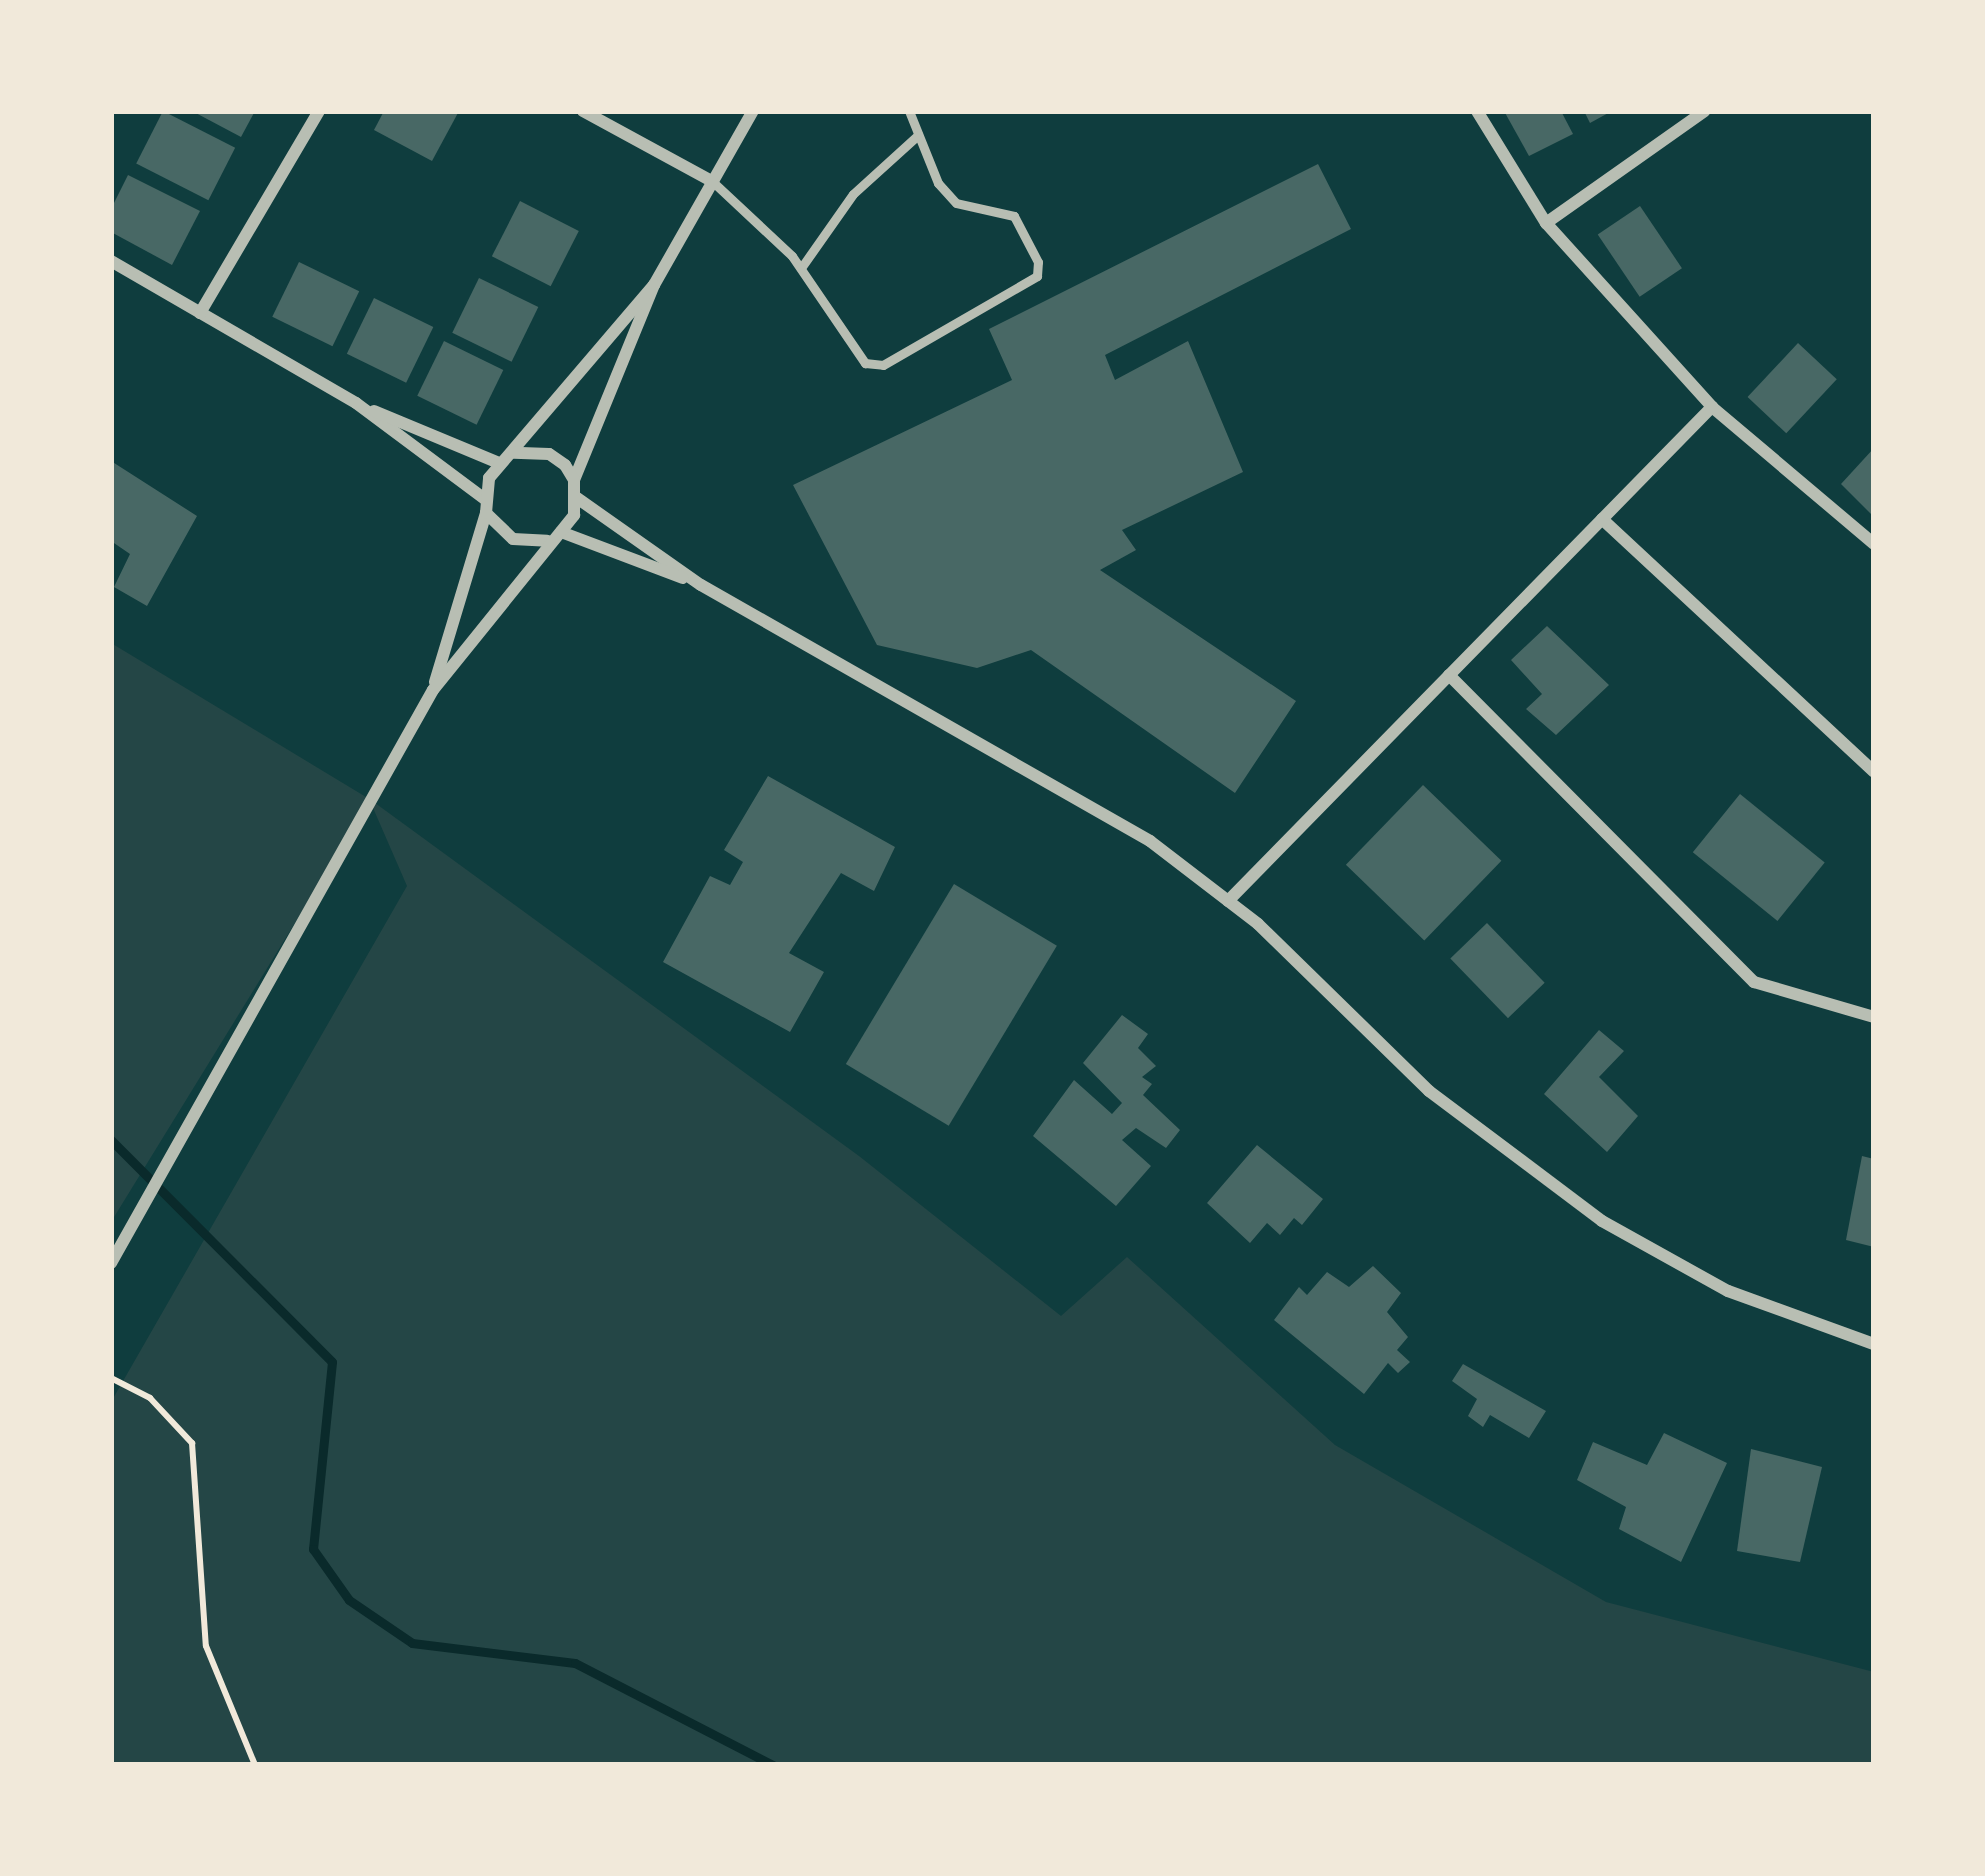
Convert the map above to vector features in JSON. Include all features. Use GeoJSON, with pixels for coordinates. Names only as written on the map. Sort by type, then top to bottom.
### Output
{"type":"FeatureCollection","features":[{"type":"Feature","properties":{"kind":"street"},"geometry":{"type":"LineString","coordinates":[[200,313],[319,111]]}},
{"type":"Feature","properties":{"kind":"street"},"geometry":{"type":"LineString","coordinates":[[583,111],[712,182]]}},
{"type":"Feature","properties":{"kind":"street"},"geometry":{"type":"LineString","coordinates":[[574,480],[655,285],[753,111]]}},
{"type":"Feature","properties":{"kind":"street"},"geometry":{"type":"LineString","coordinates":[[1477,111],[1546,224],[1712,407],[1874,544]]}},
{"type":"Feature","properties":{"kind":"street"},"geometry":{"type":"LineString","coordinates":[[1546,224],[1705,111]]}},
{"type":"Feature","properties":{"kind":"street"},"geometry":{"type":"LineString","coordinates":[[111,261],[356,404],[499,463]]}},
{"type":"Feature","properties":{"kind":"street"},"geometry":{"type":"LineString","coordinates":[[433,690],[499,463],[514,453],[655,285]]}},
{"type":"Feature","properties":{"kind":"street"},"geometry":{"type":"LineString","coordinates":[[356,404],[486,506],[513,539],[548,541]]}},
{"type":"Feature","properties":{"kind":"street"},"geometry":{"type":"LineString","coordinates":[[1228,901],[1712,407]]}},
{"type":"Feature","properties":{"kind":"street"},"geometry":{"type":"LineString","coordinates":[[111,1263],[433,690],[548,541],[561,532],[578,498],[574,480],[549,454],[514,453]]}},
{"type":"Feature","properties":{"kind":"street"},"geometry":{"type":"LineString","coordinates":[[578,498],[701,585],[1150,841],[1228,901],[1429,1091],[1602,1221],[1728,1291],[1874,1344]]}},
{"type":"Feature","properties":{"kind":"street"},"geometry":{"type":"LineString","coordinates":[[1602,519],[1874,772]]}},
{"type":"Feature","properties":{"kind":"street"},"geometry":{"type":"LineString","coordinates":[[561,532],[701,585]]}},
{"type":"Feature","properties":{"kind":"street"},"geometry":{"type":"LineString","coordinates":[[1449,675],[1754,982],[1874,1017]]}},
{"type":"Feature","properties":{"kind":"lane"},"geometry":{"type":"LineString","coordinates":[[712,182],[801,268],[874,366],[1037,276],[1037,250],[1014,216],[956,202],[926,164],[909,111]]}},
{"type":"Feature","properties":{"kind":"lane"},"geometry":{"type":"LineString","coordinates":[[801,268],[853,194],[918,135]]}},
{"type":"Feature","properties":{"kind":"path"},"geometry":{"type":"LineString","coordinates":[[111,1378],[150,1398],[192,1443],[206,1646],[255,1765]]}},
{"type":"Feature","properties":{"kind":"shaded area"},"geometry":{"type":"Polygon","coordinates":[[[111,643],[371,800],[859,1156],[1061,1316],[1127,1257],[1335,1445],[1606,1602],[1874,1672],[1874,1765],[111,1765],[111,1402],[407,886],[370,801],[111,1222],[111,643]]]}},
{"type":"Feature","properties":{"kind":"building"},"geometry":{"type":"Polygon","coordinates":[[[163,111],[235,148],[208,200],[136,164],[163,111]]]}},
{"type":"Feature","properties":{"kind":"building"},"geometry":{"type":"Polygon","coordinates":[[[192,111],[255,111],[241,137],[192,111]]]}},
{"type":"Feature","properties":{"kind":"building"},"geometry":{"type":"Polygon","coordinates":[[[384,111],[459,111],[432,161],[374,130],[384,111]]]}},
{"type":"Feature","properties":{"kind":"building"},"geometry":{"type":"Polygon","coordinates":[[[1504,111],[1561,111],[1573,134],[1529,156],[1504,111]]]}},
{"type":"Feature","properties":{"kind":"building"},"geometry":{"type":"Polygon","coordinates":[[[1584,111],[1612,111],[1590,123],[1584,111]]]}},
{"type":"Feature","properties":{"kind":"building"},"geometry":{"type":"Polygon","coordinates":[[[1318,164],[1351,229],[1105,355],[1115,380],[1188,341],[1243,472],[1122,530],[1136,550],[1100,570],[1296,701],[1235,793],[1031,650],[977,668],[877,645],[793,485],[1012,380],[989,329],[1318,164]]]}},
{"type":"Feature","properties":{"kind":"building"},"geometry":{"type":"Polygon","coordinates":[[[128,175],[200,211],[172,265],[111,232],[111,209],[128,175]]]}},
{"type":"Feature","properties":{"kind":"building"},"geometry":{"type":"Polygon","coordinates":[[[520,201],[579,231],[551,286],[492,256],[520,201]]]}},
{"type":"Feature","properties":{"kind":"building"},"geometry":{"type":"Polygon","coordinates":[[[1640,206],[1682,268],[1640,297],[1598,235],[1640,206]]]}},
{"type":"Feature","properties":{"kind":"building"},"geometry":{"type":"Polygon","coordinates":[[[299,262],[359,291],[332,346],[272,317],[299,262]]]}},
{"type":"Feature","properties":{"kind":"building"},"geometry":{"type":"Polygon","coordinates":[[[479,278],[538,307],[512,362],[452,333],[479,278]]]}},
{"type":"Feature","properties":{"kind":"building"},"geometry":{"type":"Polygon","coordinates":[[[374,298],[433,327],[406,383],[347,354],[374,298]]]}},
{"type":"Feature","properties":{"kind":"building"},"geometry":{"type":"Polygon","coordinates":[[[444,341],[503,370],[477,425],[417,396],[444,341]]]}},
{"type":"Feature","properties":{"kind":"building"},"geometry":{"type":"Polygon","coordinates":[[[1798,343],[1837,379],[1786,433],[1748,397],[1798,343]]]}},
{"type":"Feature","properties":{"kind":"building"},"geometry":{"type":"Polygon","coordinates":[[[1874,448],[1874,517],[1841,484],[1874,448]]]}},
{"type":"Feature","properties":{"kind":"building"},"geometry":{"type":"Polygon","coordinates":[[[111,461],[197,516],[147,606],[114,587],[130,554],[111,541],[111,461]]]}},
{"type":"Feature","properties":{"kind":"building"},"geometry":{"type":"Polygon","coordinates":[[[1547,626],[1609,685],[1556,735],[1526,709],[1542,694],[1511,660],[1547,626]]]}},
{"type":"Feature","properties":{"kind":"building"},"geometry":{"type":"Polygon","coordinates":[[[768,776],[895,847],[874,891],[841,873],[789,953],[824,972],[790,1032],[663,962],[710,876],[730,885],[743,862],[724,850],[768,776]]]}},
{"type":"Feature","properties":{"kind":"building"},"geometry":{"type":"Polygon","coordinates":[[[1423,785],[1501,861],[1424,941],[1346,865],[1423,785]]]}},
{"type":"Feature","properties":{"kind":"building"},"geometry":{"type":"Polygon","coordinates":[[[1740,794],[1825,863],[1778,921],[1693,852],[1740,794]]]}},
{"type":"Feature","properties":{"kind":"building"},"geometry":{"type":"Polygon","coordinates":[[[954,884],[1057,946],[949,1126],[846,1064],[954,884]]]}},
{"type":"Feature","properties":{"kind":"building"},"geometry":{"type":"Polygon","coordinates":[[[1487,923],[1545,983],[1508,1018],[1450,958],[1487,923]]]}},
{"type":"Feature","properties":{"kind":"building"},"geometry":{"type":"Polygon","coordinates":[[[1122,1015],[1148,1034],[1138,1048],[1156,1066],[1142,1077],[1152,1084],[1143,1095],[1180,1130],[1166,1148],[1136,1128],[1122,1140],[1151,1166],[1116,1206],[1033,1136],[1074,1080],[1112,1114],[1122,1103],[1083,1063],[1122,1015]]]}},
{"type":"Feature","properties":{"kind":"building"},"geometry":{"type":"Polygon","coordinates":[[[1599,1030],[1624,1051],[1599,1077],[1638,1116],[1607,1152],[1544,1094],[1599,1030]]]}},
{"type":"Feature","properties":{"kind":"building"},"geometry":{"type":"Polygon","coordinates":[[[1257,1145],[1323,1199],[1302,1225],[1294,1218],[1280,1235],[1267,1223],[1250,1243],[1207,1203],[1257,1145]]]}},
{"type":"Feature","properties":{"kind":"building"},"geometry":{"type":"Polygon","coordinates":[[[1862,1156],[1874,1159],[1874,1247],[1846,1240],[1862,1156]]]}},
{"type":"Feature","properties":{"kind":"building"},"geometry":{"type":"Polygon","coordinates":[[[1373,1266],[1401,1293],[1387,1312],[1408,1337],[1397,1350],[1410,1362],[1398,1373],[1388,1363],[1364,1394],[1274,1320],[1299,1287],[1307,1295],[1327,1272],[1349,1287],[1373,1266]]]}},
{"type":"Feature","properties":{"kind":"building"},"geometry":{"type":"Polygon","coordinates":[[[1463,1364],[1546,1411],[1529,1438],[1490,1415],[1483,1427],[1468,1416],[1477,1399],[1452,1381],[1463,1364]]]}},
{"type":"Feature","properties":{"kind":"building"},"geometry":{"type":"Polygon","coordinates":[[[1664,1433],[1727,1463],[1681,1562],[1619,1529],[1626,1507],[1577,1480],[1593,1442],[1647,1465],[1664,1433]]]}},
{"type":"Feature","properties":{"kind":"building"},"geometry":{"type":"Polygon","coordinates":[[[1751,1449],[1822,1467],[1800,1562],[1737,1551],[1751,1449]]]}},
{"type":"Feature","properties":{"kind":"waterway"},"geometry":{"type":"LineString","coordinates":[[111,1140],[332,1362],[313,1549],[349,1600],[412,1643],[575,1663],[773,1765]]}}]}
